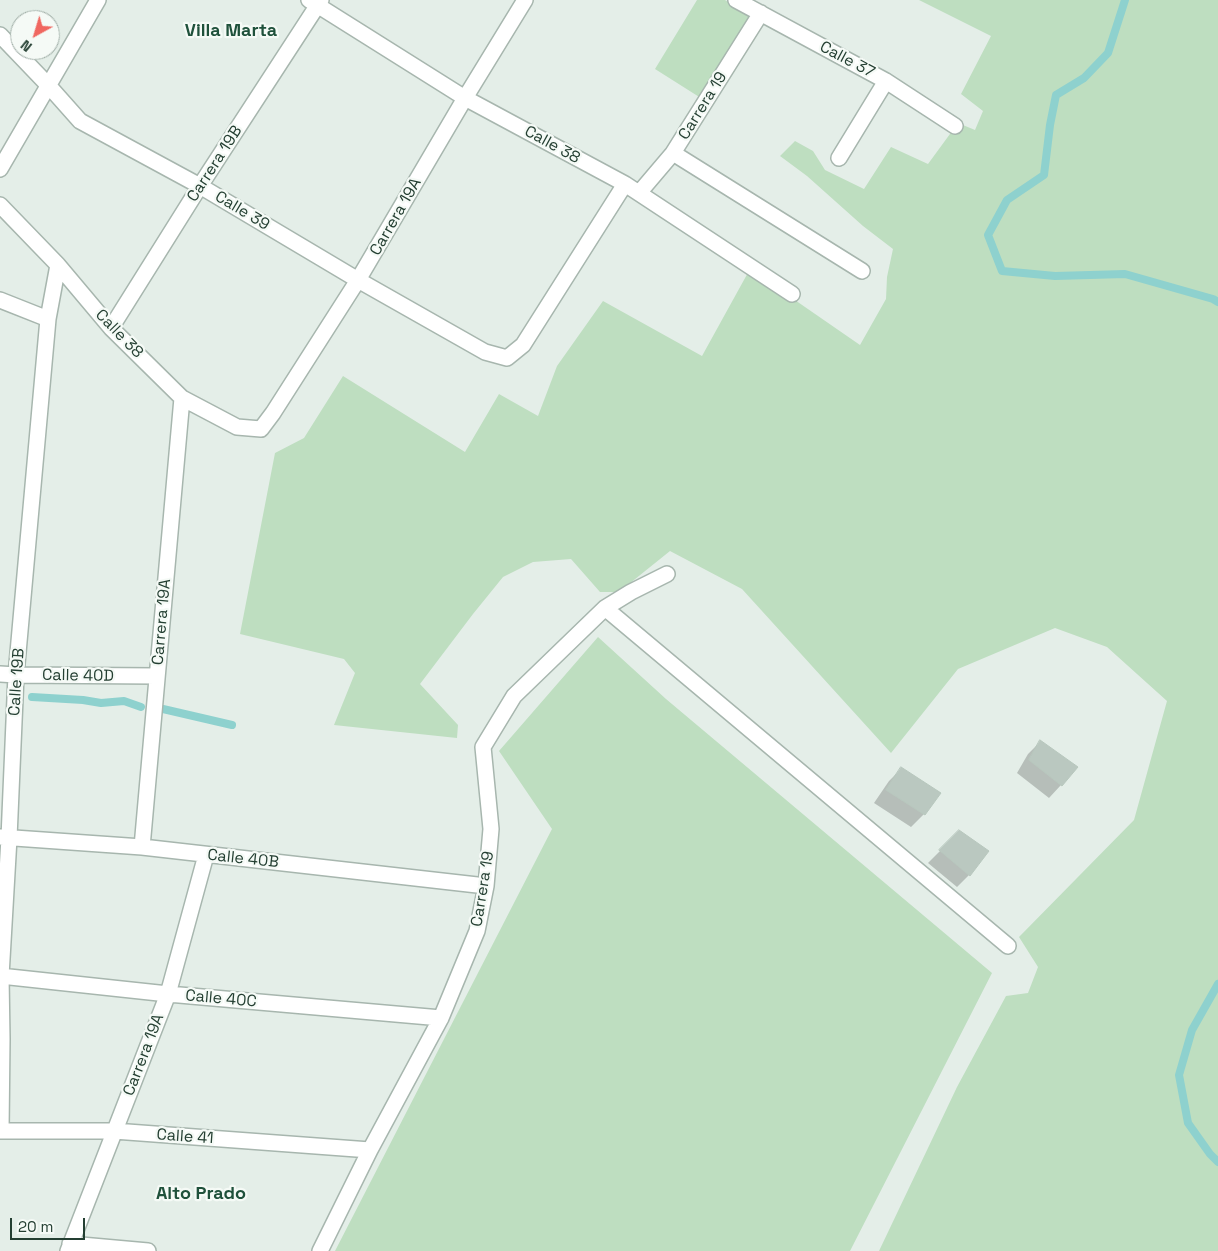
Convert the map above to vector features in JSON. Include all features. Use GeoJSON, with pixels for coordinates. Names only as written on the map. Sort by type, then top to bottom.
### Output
{"type":"FeatureCollection","features":[{"type":"Feature","properties":{"kind":"street"},"geometry":{"type":"LineString","coordinates":[[0,169],[98,0]]}},
{"type":"Feature","properties":{"kind":"street","name":"Carrera 19A"},"geometry":{"type":"LineString","coordinates":[[261,430],[358,280],[524,0]]}},
{"type":"Feature","properties":{"kind":"street","name":"Calle 37"},"geometry":{"type":"LineString","coordinates":[[736,0],[886,81],[955,126]]}},
{"type":"Feature","properties":{"kind":"street","name":"Calle 38"},"geometry":{"type":"LineString","coordinates":[[316,2],[465,98],[625,184],[792,294]]}},
{"type":"Feature","properties":{"kind":"street","name":"Carrera 19B"},"geometry":{"type":"LineString","coordinates":[[111,328],[316,2]]}},
{"type":"Feature","properties":{"kind":"street","name":"Carrera 19"},"geometry":{"type":"LineString","coordinates":[[639,193],[673,153],[761,13]]}},
{"type":"Feature","properties":{"kind":"street","name":"Calle 39"},"geometry":{"type":"LineString","coordinates":[[0,35],[80,120],[200,186],[358,280],[485,352],[507,358],[523,344],[625,184]]}},
{"type":"Feature","properties":{"kind":"street"},"geometry":{"type":"LineString","coordinates":[[839,158],[886,81]]}},
{"type":"Feature","properties":{"kind":"street"},"geometry":{"type":"LineString","coordinates":[[673,153],[862,271]]}},
{"type":"Feature","properties":{"kind":"street","name":"Calle 38"},"geometry":{"type":"LineString","coordinates":[[0,205],[58,265],[111,328],[182,398],[237,427],[261,430]]}},
{"type":"Feature","properties":{"kind":"street","name":"Calle 19B"},"geometry":{"type":"LineString","coordinates":[[0,1131],[2,1039],[0,976],[5,838],[16,675],[48,319],[58,265]]}},
{"type":"Feature","properties":{"kind":"street"},"geometry":{"type":"LineString","coordinates":[[0,300],[48,319]]}},
{"type":"Feature","properties":{"kind":"street","name":"Carrera 19A"},"geometry":{"type":"LineString","coordinates":[[142,847],[182,398]]}},
{"type":"Feature","properties":{"kind":"street","name":"Carrera 19"},"geometry":{"type":"LineString","coordinates":[[320,1251],[370,1150],[442,1018],[477,931],[486,886],[491,830],[483,747],[514,696],[605,608],[631,592],[667,574]]}},
{"type":"Feature","properties":{"kind":"street"},"geometry":{"type":"LineString","coordinates":[[605,608],[1008,946]]}},
{"type":"Feature","properties":{"kind":"street","name":"Calle 40D"},"geometry":{"type":"LineString","coordinates":[[0,674],[157,676]]}},
{"type":"Feature","properties":{"kind":"street","name":"Calle 40B"},"geometry":{"type":"LineString","coordinates":[[5,838],[142,847],[486,886]]}},
{"type":"Feature","properties":{"kind":"street","name":"Carrera 19A"},"geometry":{"type":"LineString","coordinates":[[69,1248],[168,994],[206,855]]}},
{"type":"Feature","properties":{"kind":"street","name":"Calle 40C"},"geometry":{"type":"LineString","coordinates":[[0,976],[168,994],[442,1018]]}},
{"type":"Feature","properties":{"kind":"street","name":"Calle 41"},"geometry":{"type":"LineString","coordinates":[[0,1131],[114,1131],[370,1150]]}},
{"type":"Feature","properties":{"kind":"street"},"geometry":{"type":"LineString","coordinates":[[69,1248],[148,1251]]}},
{"type":"Feature","properties":{"kind":"green space"},"geometry":{"type":"Polygon","coordinates":[[[697,0],[725,0],[760,21],[704,100],[655,69],[697,0]]]}},
{"type":"Feature","properties":{"kind":"green space"},"geometry":{"type":"Polygon","coordinates":[[[919,0],[1218,0],[1218,1251],[879,1251],[957,1087],[1006,996],[1028,993],[1038,967],[1019,937],[1134,820],[1167,701],[1107,647],[1055,628],[958,669],[891,753],[742,589],[670,551],[619,592],[600,592],[571,559],[533,562],[503,577],[420,684],[458,725],[457,738],[334,725],[355,673],[344,659],[240,634],[275,453],[304,438],[343,376],[465,452],[499,394],[538,416],[557,366],[603,301],[702,356],[750,269],[860,345],[886,299],[887,277],[893,249],[863,226],[807,176],[780,156],[795,141],[813,151],[825,170],[864,189],[891,147],[928,164],[958,123],[975,130],[983,111],[961,94],[991,36],[919,0]]]}},
{"type":"Feature","properties":{"kind":"green space"},"geometry":{"type":"Polygon","coordinates":[[[598,637],[666,699],[992,973],[850,1251],[335,1251],[552,829],[499,751],[598,637]]]}},
{"type":"Feature","properties":{"kind":"building"},"geometry":{"type":"Polygon","coordinates":[[[1040,740],[1078,767],[1062,786],[1029,760],[1040,740]]]}},
{"type":"Feature","properties":{"kind":"building"},"geometry":{"type":"Polygon","coordinates":[[[901,767],[941,793],[925,815],[886,790],[901,767]]]}},
{"type":"Feature","properties":{"kind":"building"},"geometry":{"type":"Polygon","coordinates":[[[959,830],[989,851],[970,876],[939,850],[959,830]]]}},
{"type":"Feature","properties":{"kind":"waterway"},"geometry":{"type":"LineString","coordinates":[[1125,0],[1108,53],[1084,78],[1056,95],[1044,175],[1007,200],[988,235],[1002,271],[1055,276],[1125,274],[1218,302]]}},
{"type":"Feature","properties":{"kind":"waterway"},"geometry":{"type":"LineString","coordinates":[[32,697],[101,703],[124,701],[141,707]]}},
{"type":"Feature","properties":{"kind":"waterway"},"geometry":{"type":"LineString","coordinates":[[163,709],[232,725]]}},
{"type":"Feature","properties":{"kind":"waterway"},"geometry":{"type":"LineString","coordinates":[[1218,984],[1192,1030],[1179,1075],[1188,1123],[1218,1162]]}},
{"type":"Feature","properties":{"kind":"district","name":"Villa Marta"},"geometry":{"type":"Point","coordinates":[231,31]}},
{"type":"Feature","properties":{"kind":"district","name":"Alto Prado"},"geometry":{"type":"Point","coordinates":[201,1194]}}]}
